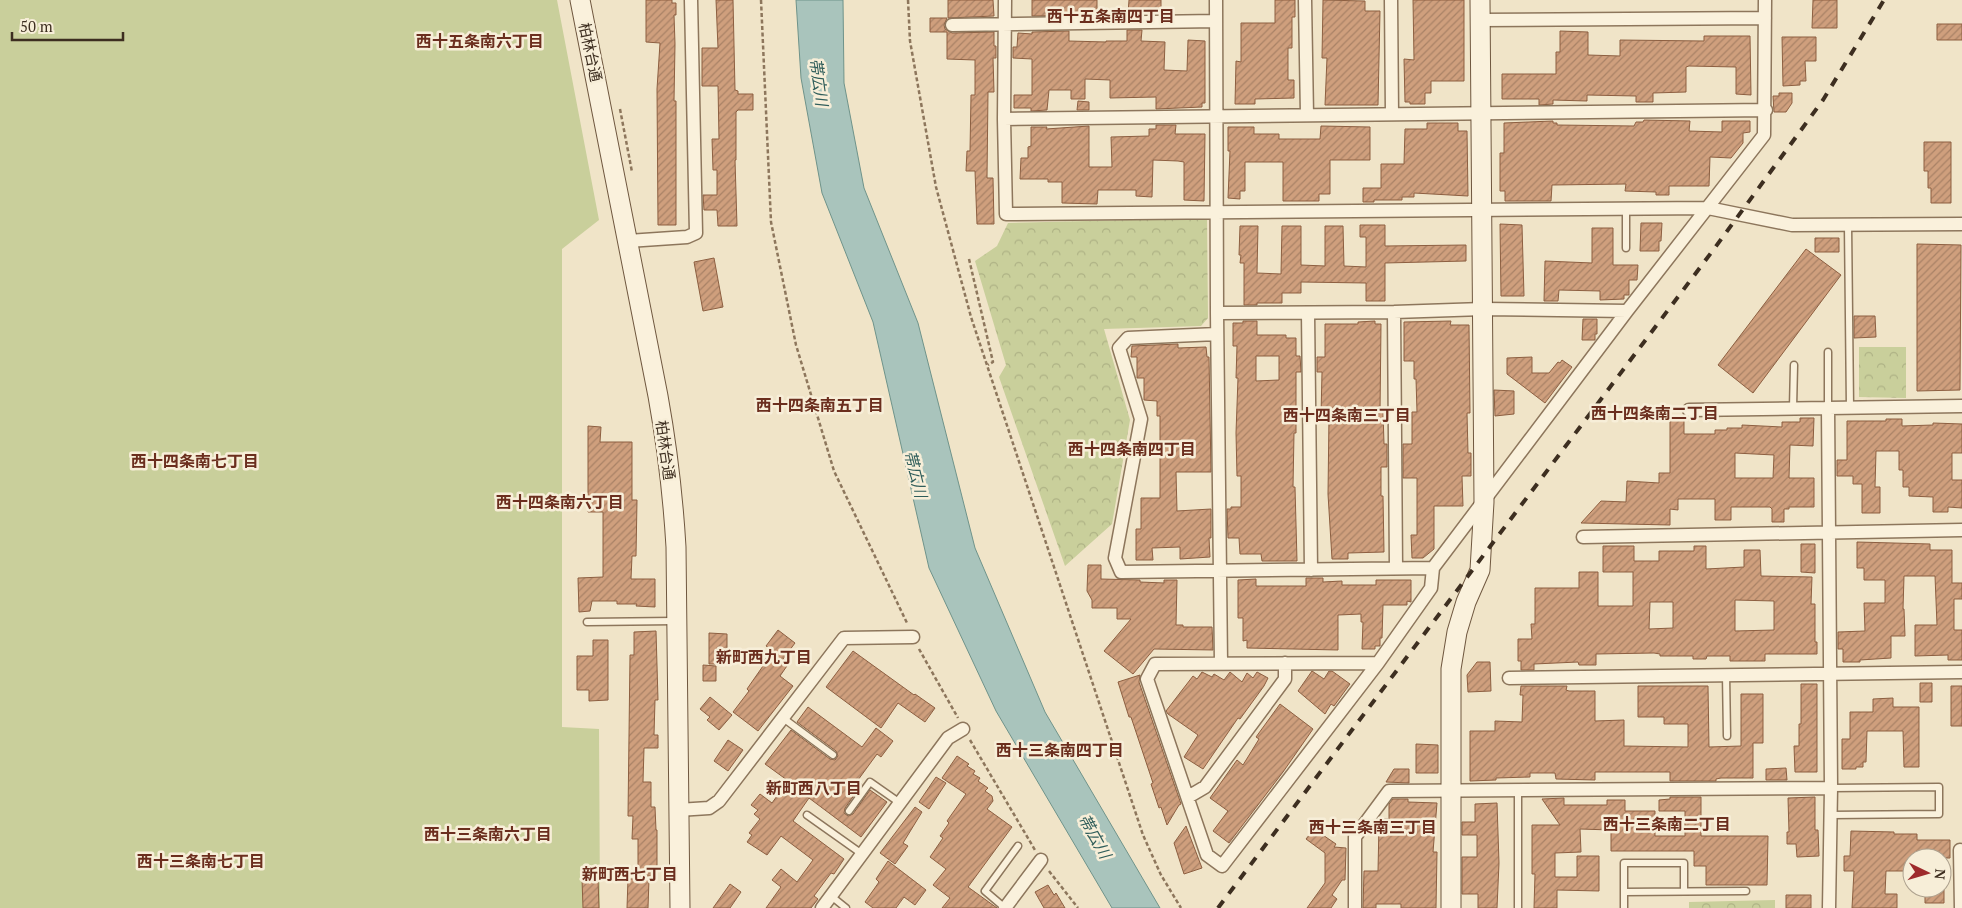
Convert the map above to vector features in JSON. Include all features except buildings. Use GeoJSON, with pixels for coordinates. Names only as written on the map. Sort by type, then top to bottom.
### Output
{"type":"FeatureCollection","features":[{"type":"Feature","properties":{"kind":"street","name":"柏林台通"},"geometry":{"type":"LineString","coordinates":[[580,0],[667,445],[674,500],[680,908]]}},
{"type":"Feature","properties":{"kind":"street"},"geometry":{"type":"LineString","coordinates":[[628,241],[687,237],[696,233],[691,0]]}},
{"type":"Feature","properties":{"kind":"street"},"geometry":{"type":"LineString","coordinates":[[1005,0],[1004,119],[1006,214],[1708,208],[1792,225],[1962,224]]}},
{"type":"Feature","properties":{"kind":"street"},"geometry":{"type":"LineString","coordinates":[[1216,0],[1217,334],[1221,663]]}},
{"type":"Feature","properties":{"kind":"street"},"geometry":{"type":"LineString","coordinates":[[1305,0],[1307,115]]}},
{"type":"Feature","properties":{"kind":"street"},"geometry":{"type":"LineString","coordinates":[[1390,0],[1392,114]]}},
{"type":"Feature","properties":{"kind":"street"},"geometry":{"type":"LineString","coordinates":[[1451,908],[1451,669],[1456,632],[1466,602],[1480,570],[1484,502],[1480,0]]}},
{"type":"Feature","properties":{"kind":"street"},"geometry":{"type":"LineString","coordinates":[[1378,663],[1156,664],[1147,678],[1207,855],[1222,866],[1378,663],[1431,588],[1433,568],[1627,311],[1764,135],[1766,110],[1765,0]]}},
{"type":"Feature","properties":{"kind":"street"},"geometry":{"type":"LineString","coordinates":[[1480,20],[1765,18]]}},
{"type":"Feature","properties":{"kind":"street"},"geometry":{"type":"LineString","coordinates":[[952,25],[1216,21]]}},
{"type":"Feature","properties":{"kind":"street"},"geometry":{"type":"LineString","coordinates":[[1004,119],[1766,110]]}},
{"type":"Feature","properties":{"kind":"street"},"geometry":{"type":"LineString","coordinates":[[1217,313],[1394,312],[1482,308],[1627,311]]}},
{"type":"Feature","properties":{"kind":"street"},"geometry":{"type":"LineString","coordinates":[[1308,312],[1311,570]]}},
{"type":"Feature","properties":{"kind":"street"},"geometry":{"type":"LineString","coordinates":[[1394,312],[1396,568]]}},
{"type":"Feature","properties":{"kind":"street"},"geometry":{"type":"LineString","coordinates":[[1217,334],[1128,338],[1119,348],[1140,419],[1115,558],[1121,572],[1433,568]]}},
{"type":"Feature","properties":{"kind":"street"},"geometry":{"type":"LineString","coordinates":[[1689,410],[1962,406]]}},
{"type":"Feature","properties":{"kind":"street"},"geometry":{"type":"LineString","coordinates":[[1828,408],[1830,908]]}},
{"type":"Feature","properties":{"kind":"street"},"geometry":{"type":"LineString","coordinates":[[1583,537],[1962,530]]}},
{"type":"Feature","properties":{"kind":"street"},"geometry":{"type":"LineString","coordinates":[[678,810],[709,808],[719,801],[844,638],[913,637]]}},
{"type":"Feature","properties":{"kind":"street"},"geometry":{"type":"LineString","coordinates":[[1188,797],[1205,787],[1285,679],[1285,663]]}},
{"type":"Feature","properties":{"kind":"street"},"geometry":{"type":"LineString","coordinates":[[1509,678],[1962,672]]}},
{"type":"Feature","properties":{"kind":"street"},"geometry":{"type":"LineString","coordinates":[[822,908],[948,738],[963,729]]}},
{"type":"Feature","properties":{"kind":"street"},"geometry":{"type":"LineString","coordinates":[[1354,907],[1355,837],[1389,791],[1831,788]]}},
{"type":"Feature","properties":{"kind":"street"},"geometry":{"type":"LineString","coordinates":[[1960,850],[1961,908]]}},
{"type":"Feature","properties":{"kind":"street"},"geometry":{"type":"LineString","coordinates":[[1005,908],[1041,860]]}},
{"type":"Feature","properties":{"kind":"lane"},"geometry":{"type":"LineString","coordinates":[[1626,209],[1626,248]]}},
{"type":"Feature","properties":{"kind":"lane"},"geometry":{"type":"LineString","coordinates":[[1848,225],[1850,407]]}},
{"type":"Feature","properties":{"kind":"lane"},"geometry":{"type":"LineString","coordinates":[[1828,352],[1828,408]]}},
{"type":"Feature","properties":{"kind":"lane"},"geometry":{"type":"LineString","coordinates":[[1793,408],[1794,365]]}},
{"type":"Feature","properties":{"kind":"lane"},"geometry":{"type":"LineString","coordinates":[[587,622],[676,621]]}},
{"type":"Feature","properties":{"kind":"lane"},"geometry":{"type":"LineString","coordinates":[[1726,674],[1728,736]]}},
{"type":"Feature","properties":{"kind":"lane"},"geometry":{"type":"LineString","coordinates":[[783,718],[833,755]]}},
{"type":"Feature","properties":{"kind":"lane"},"geometry":{"type":"LineString","coordinates":[[849,811],[870,782],[900,804]]}},
{"type":"Feature","properties":{"kind":"lane"},"geometry":{"type":"LineString","coordinates":[[1831,788],[1939,787],[1939,814],[1831,814]]}},
{"type":"Feature","properties":{"kind":"lane"},"geometry":{"type":"LineString","coordinates":[[1518,791],[1518,908]]}},
{"type":"Feature","properties":{"kind":"lane"},"geometry":{"type":"LineString","coordinates":[[807,815],[862,854]]}},
{"type":"Feature","properties":{"kind":"lane"},"geometry":{"type":"LineString","coordinates":[[1005,908],[985,891],[1018,846]]}},
{"type":"Feature","properties":{"kind":"lane"},"geometry":{"type":"LineString","coordinates":[[1624,908],[1624,863],[1684,863],[1684,891]]}},
{"type":"Feature","properties":{"kind":"lane"},"geometry":{"type":"LineString","coordinates":[[1624,892],[1746,891]]}},
{"type":"Feature","properties":{"kind":"lane"},"geometry":{"type":"LineString","coordinates":[[831,896],[846,908]]}},
{"type":"Feature","properties":{"kind":"path"},"geometry":{"type":"LineString","coordinates":[[761,0],[771,222],[796,345],[834,471],[913,637],[963,729],[1041,860],[1078,908]]}},
{"type":"Feature","properties":{"kind":"path"},"geometry":{"type":"LineString","coordinates":[[908,0],[910,41],[936,187],[971,317],[1142,835],[1161,875],[1181,908]]}},
{"type":"Feature","properties":{"kind":"path"},"geometry":{"type":"LineString","coordinates":[[970,259],[993,362],[988,365]]}},
{"type":"Feature","properties":{"kind":"green space"},"geometry":{"type":"Polygon","coordinates":[[[0,0],[557,0],[599,220],[562,249],[562,727],[599,729],[600,908],[0,908],[0,0]]]}},
{"type":"Feature","properties":{"kind":"green space"},"geometry":{"type":"Polygon","coordinates":[[[1207,218],[1208,318],[1201,326],[1104,329],[1130,420],[1112,524],[1065,566],[999,377],[1006,365],[975,261],[997,246],[1008,223],[1207,218]]]}},
{"type":"Feature","properties":{"kind":"green space"},"geometry":{"type":"Polygon","coordinates":[[[1859,347],[1906,347],[1906,398],[1859,397],[1859,347]]]}},
{"type":"Feature","properties":{"kind":"green space"},"geometry":{"type":"Polygon","coordinates":[[[1775,900],[1775,908],[1689,908],[1689,902],[1775,900]]]}},
{"type":"Feature","properties":{"kind":"water","name":"帯広川"},"geometry":{"type":"Polygon","coordinates":[[[796,0],[843,0],[844,83],[864,188],[918,323],[975,548],[1045,712],[1160,908],[1112,908],[996,711],[929,568],[873,322],[822,193],[801,78],[796,0]]]}},
{"type":"Feature","properties":{"kind":"railway"},"geometry":{"type":"LineString","coordinates":[[1218,908],[1714,249],[1823,100],[1884,0]]}},
{"type":"Feature","properties":{"kind":"district","name":"西十五条南四丁目"},"geometry":{"type":"Point","coordinates":[1111,16]}},
{"type":"Feature","properties":{"kind":"district","name":"西十五条南六丁目"},"geometry":{"type":"Point","coordinates":[480,41]}},
{"type":"Feature","properties":{"kind":"district","name":"西十四条南五丁目"},"geometry":{"type":"Point","coordinates":[820,405]}},
{"type":"Feature","properties":{"kind":"district","name":"西十四条南二丁目"},"geometry":{"type":"Point","coordinates":[1655,413]}},
{"type":"Feature","properties":{"kind":"district","name":"西十四条南三丁目"},"geometry":{"type":"Point","coordinates":[1347,415]}},
{"type":"Feature","properties":{"kind":"district","name":"西十四条南四丁目"},"geometry":{"type":"Point","coordinates":[1132,449]}},
{"type":"Feature","properties":{"kind":"district","name":"西十四条南七丁目"},"geometry":{"type":"Point","coordinates":[195,461]}},
{"type":"Feature","properties":{"kind":"district","name":"西十四条南六丁目"},"geometry":{"type":"Point","coordinates":[560,502]}},
{"type":"Feature","properties":{"kind":"district","name":"新町西九丁目"},"geometry":{"type":"Point","coordinates":[764,657]}},
{"type":"Feature","properties":{"kind":"district","name":"西十三条南四丁目"},"geometry":{"type":"Point","coordinates":[1060,750]}},
{"type":"Feature","properties":{"kind":"district","name":"新町西八丁目"},"geometry":{"type":"Point","coordinates":[814,788]}},
{"type":"Feature","properties":{"kind":"district","name":"西十三条南二丁目"},"geometry":{"type":"Point","coordinates":[1667,824]}},
{"type":"Feature","properties":{"kind":"district","name":"西十三条南三丁目"},"geometry":{"type":"Point","coordinates":[1373,827]}},
{"type":"Feature","properties":{"kind":"district","name":"西十三条南六丁目"},"geometry":{"type":"Point","coordinates":[488,834]}},
{"type":"Feature","properties":{"kind":"district","name":"西十三条南七丁目"},"geometry":{"type":"Point","coordinates":[201,861]}},
{"type":"Feature","properties":{"kind":"district","name":"新町西七丁目"},"geometry":{"type":"Point","coordinates":[630,874]}}]}
